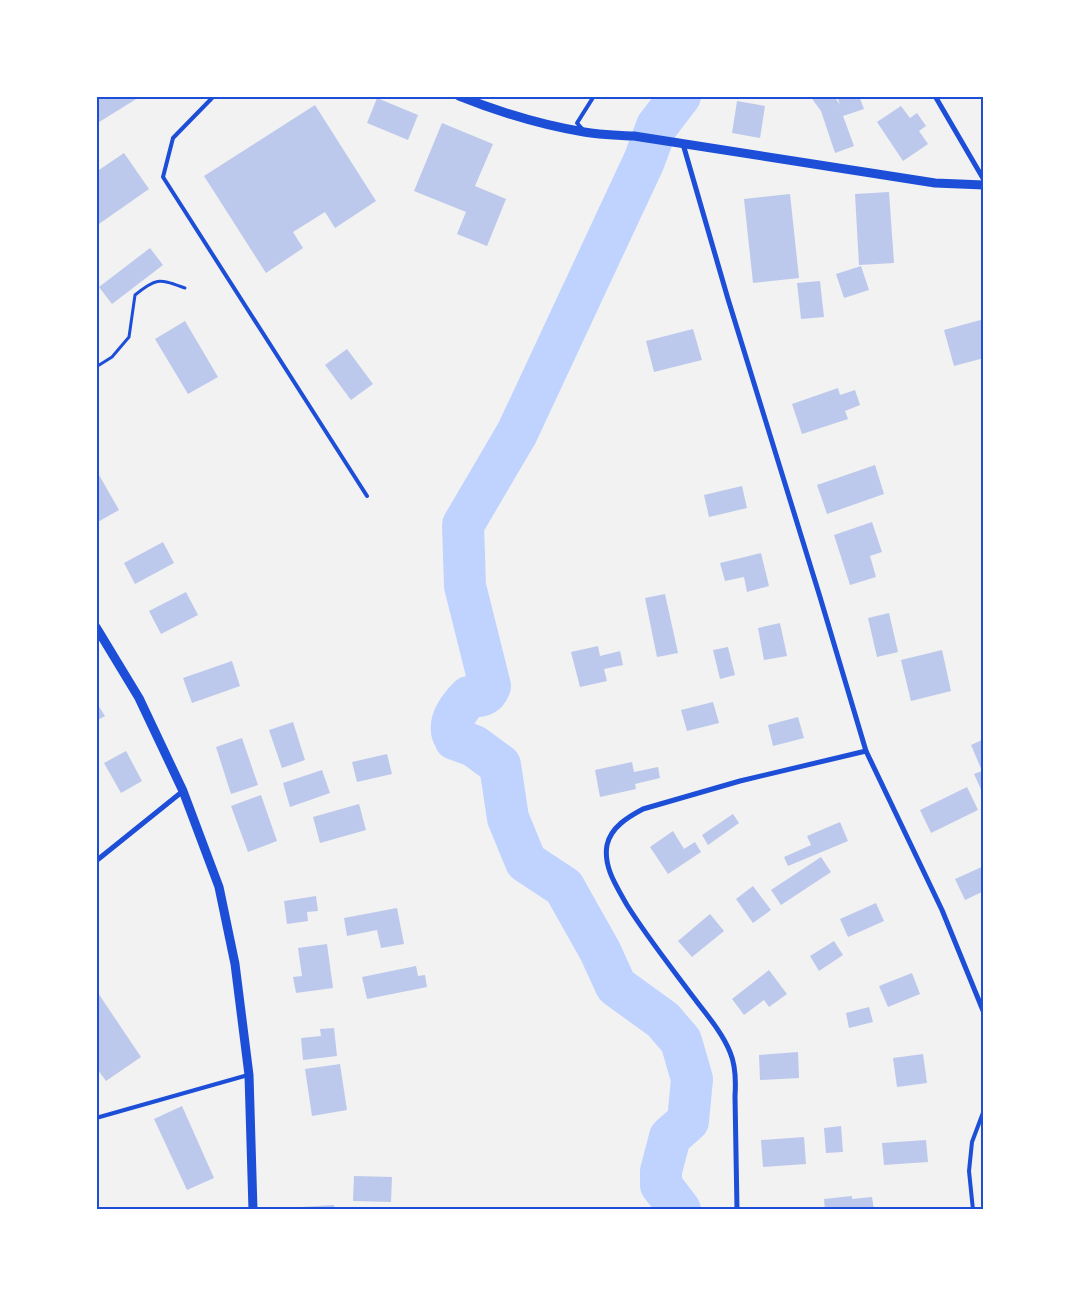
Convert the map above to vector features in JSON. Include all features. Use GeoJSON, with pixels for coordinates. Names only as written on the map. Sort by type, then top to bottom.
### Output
{"type":"FeatureCollection","features":[{"type":"Feature","properties":{"kind":"street"},"geometry":{"type":"LineString","coordinates":[[459,96],[536,122],[586,133],[634,136],[935,183],[984,185]]}},
{"type":"Feature","properties":{"kind":"street"},"geometry":{"type":"LineString","coordinates":[[936,96],[984,180]]}},
{"type":"Feature","properties":{"kind":"street"},"geometry":{"type":"LineString","coordinates":[[679,143],[866,751],[942,910],[984,1013]]}},
{"type":"Feature","properties":{"kind":"street"},"geometry":{"type":"LineString","coordinates":[[96,627],[139,698],[183,791],[219,888],[235,964],[249,1075],[254,1210]]}},
{"type":"Feature","properties":{"kind":"street"},"geometry":{"type":"LineString","coordinates":[[737,1210],[736,1081],[734,1065],[722,1037],[642,928],[617,888],[608,866],[607,844],[615,828],[628,817],[643,809],[740,781],[866,751]]}},
{"type":"Feature","properties":{"kind":"street"},"geometry":{"type":"LineString","coordinates":[[96,861],[183,791]]}},
{"type":"Feature","properties":{"kind":"lane"},"geometry":{"type":"LineString","coordinates":[[214,96],[173,138],[163,177],[367,496]]}},
{"type":"Feature","properties":{"kind":"lane"},"geometry":{"type":"LineString","coordinates":[[586,133],[577,123],[594,96]]}},
{"type":"Feature","properties":{"kind":"lane"},"geometry":{"type":"LineString","coordinates":[[96,1118],[249,1075]]}},
{"type":"Feature","properties":{"kind":"lane"},"geometry":{"type":"LineString","coordinates":[[973,1210],[969,1171],[972,1142],[984,1110]]}},
{"type":"Feature","properties":{"kind":"path"},"geometry":{"type":"LineString","coordinates":[[96,367],[112,356],[129,337],[135,295],[150,283],[164,280],[185,288]]}},
{"type":"Feature","properties":{"kind":"building"},"geometry":{"type":"Polygon","coordinates":[[[96,96],[141,96],[96,124],[96,96]]]}},
{"type":"Feature","properties":{"kind":"building"},"geometry":{"type":"Polygon","coordinates":[[[810,96],[834,96],[840,105],[837,96],[859,96],[864,109],[843,116],[854,146],[835,153],[821,111],[810,96]]]}},
{"type":"Feature","properties":{"kind":"building"},"geometry":{"type":"Polygon","coordinates":[[[377,98],[418,115],[408,140],[367,123],[377,98]]]}},
{"type":"Feature","properties":{"kind":"building"},"geometry":{"type":"Polygon","coordinates":[[[737,101],[765,106],[760,138],[732,133],[737,101]]]}},
{"type":"Feature","properties":{"kind":"building"},"geometry":{"type":"Polygon","coordinates":[[[315,105],[376,201],[335,228],[325,212],[293,232],[303,248],[266,273],[204,176],[315,105]]]}},
{"type":"Feature","properties":{"kind":"building"},"geometry":{"type":"Polygon","coordinates":[[[901,106],[910,118],[917,113],[926,126],[919,131],[928,144],[903,161],[877,122],[901,106]]]}},
{"type":"Feature","properties":{"kind":"building"},"geometry":{"type":"Polygon","coordinates":[[[442,123],[493,144],[475,186],[506,199],[487,246],[457,234],[466,212],[414,191],[442,123]]]}},
{"type":"Feature","properties":{"kind":"building"},"geometry":{"type":"Polygon","coordinates":[[[124,153],[149,189],[96,226],[96,172],[124,153]]]}},
{"type":"Feature","properties":{"kind":"building"},"geometry":{"type":"Polygon","coordinates":[[[889,192],[894,263],[859,265],[855,194],[889,192]]]}},
{"type":"Feature","properties":{"kind":"building"},"geometry":{"type":"Polygon","coordinates":[[[790,194],[799,278],[753,283],[744,199],[790,194]]]}},
{"type":"Feature","properties":{"kind":"building"},"geometry":{"type":"Polygon","coordinates":[[[150,248],[163,265],[112,304],[99,287],[150,248]]]}},
{"type":"Feature","properties":{"kind":"building"},"geometry":{"type":"Polygon","coordinates":[[[861,266],[869,290],[844,298],[836,274],[861,266]]]}},
{"type":"Feature","properties":{"kind":"building"},"geometry":{"type":"Polygon","coordinates":[[[820,281],[824,317],[801,319],[797,283],[820,281]]]}},
{"type":"Feature","properties":{"kind":"building"},"geometry":{"type":"Polygon","coordinates":[[[984,319],[984,358],[954,366],[944,330],[984,319]]]}},
{"type":"Feature","properties":{"kind":"building"},"geometry":{"type":"Polygon","coordinates":[[[185,321],[218,377],[188,394],[155,339],[185,321]]]}},
{"type":"Feature","properties":{"kind":"building"},"geometry":{"type":"Polygon","coordinates":[[[693,329],[702,360],[654,372],[646,341],[693,329]]]}},
{"type":"Feature","properties":{"kind":"building"},"geometry":{"type":"Polygon","coordinates":[[[347,349],[373,384],[351,400],[325,365],[347,349]]]}},
{"type":"Feature","properties":{"kind":"building"},"geometry":{"type":"Polygon","coordinates":[[[838,388],[840,395],[855,390],[860,405],[845,411],[848,419],[802,434],[792,404],[838,388]]]}},
{"type":"Feature","properties":{"kind":"building"},"geometry":{"type":"Polygon","coordinates":[[[875,465],[884,494],[827,514],[817,485],[875,465]]]}},
{"type":"Feature","properties":{"kind":"building"},"geometry":{"type":"Polygon","coordinates":[[[99,475],[119,510],[96,523],[96,477],[99,475]]]}},
{"type":"Feature","properties":{"kind":"building"},"geometry":{"type":"Polygon","coordinates":[[[742,486],[747,508],[709,517],[704,495],[742,486]]]}},
{"type":"Feature","properties":{"kind":"building"},"geometry":{"type":"Polygon","coordinates":[[[872,522],[882,552],[870,556],[876,577],[850,585],[834,535],[872,522]]]}},
{"type":"Feature","properties":{"kind":"building"},"geometry":{"type":"Polygon","coordinates":[[[163,542],[174,563],[135,584],[124,563],[163,542]]]}},
{"type":"Feature","properties":{"kind":"building"},"geometry":{"type":"Polygon","coordinates":[[[761,553],[769,586],[747,592],[744,577],[725,581],[720,563],[761,553]]]}},
{"type":"Feature","properties":{"kind":"building"},"geometry":{"type":"Polygon","coordinates":[[[186,592],[198,615],[161,634],[149,611],[186,592]]]}},
{"type":"Feature","properties":{"kind":"building"},"geometry":{"type":"Polygon","coordinates":[[[665,594],[678,653],[657,657],[645,598],[665,594]]]}},
{"type":"Feature","properties":{"kind":"building"},"geometry":{"type":"Polygon","coordinates":[[[889,613],[898,652],[877,657],[868,618],[889,613]]]}},
{"type":"Feature","properties":{"kind":"building"},"geometry":{"type":"Polygon","coordinates":[[[780,623],[787,656],[764,660],[758,628],[780,623]]]}},
{"type":"Feature","properties":{"kind":"building"},"geometry":{"type":"Polygon","coordinates":[[[598,646],[600,656],[620,651],[623,665],[604,669],[607,681],[580,687],[571,652],[598,646]]]}},
{"type":"Feature","properties":{"kind":"building"},"geometry":{"type":"Polygon","coordinates":[[[728,647],[735,675],[720,679],[713,650],[728,647]]]}},
{"type":"Feature","properties":{"kind":"building"},"geometry":{"type":"Polygon","coordinates":[[[942,650],[951,691],[911,701],[901,660],[942,650]]]}},
{"type":"Feature","properties":{"kind":"building"},"geometry":{"type":"Polygon","coordinates":[[[232,661],[240,686],[192,703],[183,678],[232,661]]]}},
{"type":"Feature","properties":{"kind":"building"},"geometry":{"type":"Polygon","coordinates":[[[96,702],[105,716],[96,721],[96,702]]]}},
{"type":"Feature","properties":{"kind":"building"},"geometry":{"type":"Polygon","coordinates":[[[713,702],[719,723],[687,731],[681,710],[713,702]]]}},
{"type":"Feature","properties":{"kind":"building"},"geometry":{"type":"Polygon","coordinates":[[[798,717],[804,738],[773,746],[768,725],[798,717]]]}},
{"type":"Feature","properties":{"kind":"building"},"geometry":{"type":"Polygon","coordinates":[[[293,722],[305,760],[282,768],[269,730],[293,722]]]}},
{"type":"Feature","properties":{"kind":"building"},"geometry":{"type":"Polygon","coordinates":[[[242,738],[258,785],[231,794],[216,747],[242,738]]]}},
{"type":"Feature","properties":{"kind":"building"},"geometry":{"type":"Polygon","coordinates":[[[984,739],[984,796],[974,774],[982,771],[971,745],[984,739]]]}},
{"type":"Feature","properties":{"kind":"building"},"geometry":{"type":"Polygon","coordinates":[[[126,751],[142,781],[121,793],[104,763],[126,751]]]}},
{"type":"Feature","properties":{"kind":"building"},"geometry":{"type":"Polygon","coordinates":[[[387,754],[392,774],[357,782],[352,762],[387,754]]]}},
{"type":"Feature","properties":{"kind":"building"},"geometry":{"type":"Polygon","coordinates":[[[632,762],[634,772],[658,767],[660,778],[635,784],[636,789],[600,797],[595,770],[632,762]]]}},
{"type":"Feature","properties":{"kind":"building"},"geometry":{"type":"Polygon","coordinates":[[[322,770],[330,793],[290,807],[283,783],[322,770]]]}},
{"type":"Feature","properties":{"kind":"building"},"geometry":{"type":"Polygon","coordinates":[[[967,787],[978,810],[931,833],[920,810],[967,787]]]}},
{"type":"Feature","properties":{"kind":"building"},"geometry":{"type":"Polygon","coordinates":[[[261,795],[277,841],[248,852],[231,806],[261,795]]]}},
{"type":"Feature","properties":{"kind":"building"},"geometry":{"type":"Polygon","coordinates":[[[359,804],[366,830],[320,843],[313,817],[359,804]]]}},
{"type":"Feature","properties":{"kind":"building"},"geometry":{"type":"Polygon","coordinates":[[[733,814],[739,823],[708,845],[702,835],[733,814]]]}},
{"type":"Feature","properties":{"kind":"building"},"geometry":{"type":"Polygon","coordinates":[[[840,822],[848,841],[788,866],[784,857],[811,845],[807,836],[840,822]]]}},
{"type":"Feature","properties":{"kind":"building"},"geometry":{"type":"Polygon","coordinates":[[[673,831],[684,849],[695,842],[701,852],[668,874],[650,847],[673,831]]]}},
{"type":"Feature","properties":{"kind":"building"},"geometry":{"type":"Polygon","coordinates":[[[821,857],[831,872],[781,905],[771,890],[821,857]]]}},
{"type":"Feature","properties":{"kind":"building"},"geometry":{"type":"Polygon","coordinates":[[[984,866],[984,891],[965,900],[955,879],[984,866]]]}},
{"type":"Feature","properties":{"kind":"building"},"geometry":{"type":"Polygon","coordinates":[[[753,886],[771,910],[753,923],[736,899],[753,886]]]}},
{"type":"Feature","properties":{"kind":"building"},"geometry":{"type":"Polygon","coordinates":[[[316,896],[318,911],[307,912],[308,921],[287,924],[284,901],[316,896]]]}},
{"type":"Feature","properties":{"kind":"building"},"geometry":{"type":"Polygon","coordinates":[[[876,903],[884,921],[848,937],[840,919],[876,903]]]}},
{"type":"Feature","properties":{"kind":"building"},"geometry":{"type":"Polygon","coordinates":[[[397,908],[404,944],[381,948],[377,930],[347,936],[344,918],[397,908]]]}},
{"type":"Feature","properties":{"kind":"building"},"geometry":{"type":"Polygon","coordinates":[[[710,914],[724,931],[692,957],[678,941],[710,914]]]}},
{"type":"Feature","properties":{"kind":"building"},"geometry":{"type":"Polygon","coordinates":[[[834,941],[843,955],[819,971],[810,956],[834,941]]]}},
{"type":"Feature","properties":{"kind":"building"},"geometry":{"type":"Polygon","coordinates":[[[327,944],[333,988],[296,993],[293,977],[302,976],[298,948],[327,944]]]}},
{"type":"Feature","properties":{"kind":"building"},"geometry":{"type":"Polygon","coordinates":[[[416,966],[418,976],[425,975],[427,987],[367,999],[362,977],[416,966]]]}},
{"type":"Feature","properties":{"kind":"building"},"geometry":{"type":"Polygon","coordinates":[[[769,970],[787,994],[769,1007],[764,1000],[744,1015],[732,999],[769,970]]]}},
{"type":"Feature","properties":{"kind":"building"},"geometry":{"type":"Polygon","coordinates":[[[912,973],[920,994],[888,1007],[879,986],[912,973]]]}},
{"type":"Feature","properties":{"kind":"building"},"geometry":{"type":"Polygon","coordinates":[[[96,990],[141,1057],[106,1081],[96,1067],[96,990]]]}},
{"type":"Feature","properties":{"kind":"building"},"geometry":{"type":"Polygon","coordinates":[[[869,1007],[873,1022],[849,1028],[846,1013],[869,1007]]]}},
{"type":"Feature","properties":{"kind":"building"},"geometry":{"type":"Polygon","coordinates":[[[334,1028],[337,1056],[303,1060],[301,1038],[321,1036],[320,1029],[334,1028]]]}},
{"type":"Feature","properties":{"kind":"building"},"geometry":{"type":"Polygon","coordinates":[[[798,1052],[799,1078],[760,1080],[759,1055],[798,1052]]]}},
{"type":"Feature","properties":{"kind":"building"},"geometry":{"type":"Polygon","coordinates":[[[923,1054],[927,1083],[897,1087],[893,1058],[923,1054]]]}},
{"type":"Feature","properties":{"kind":"building"},"geometry":{"type":"Polygon","coordinates":[[[340,1064],[347,1110],[312,1116],[305,1069],[340,1064]]]}},
{"type":"Feature","properties":{"kind":"building"},"geometry":{"type":"Polygon","coordinates":[[[182,1106],[214,1178],[187,1190],[154,1119],[182,1106]]]}},
{"type":"Feature","properties":{"kind":"building"},"geometry":{"type":"Polygon","coordinates":[[[841,1126],[843,1152],[826,1153],[824,1128],[841,1126]]]}},
{"type":"Feature","properties":{"kind":"building"},"geometry":{"type":"Polygon","coordinates":[[[804,1137],[806,1164],[763,1167],[761,1140],[804,1137]]]}},
{"type":"Feature","properties":{"kind":"building"},"geometry":{"type":"Polygon","coordinates":[[[926,1140],[928,1162],[884,1165],[882,1143],[926,1140]]]}},
{"type":"Feature","properties":{"kind":"building"},"geometry":{"type":"Polygon","coordinates":[[[354,1176],[392,1177],[391,1202],[353,1201],[354,1176]]]}},
{"type":"Feature","properties":{"kind":"building"},"geometry":{"type":"Polygon","coordinates":[[[852,1196],[852,1199],[872,1197],[874,1210],[825,1210],[824,1199],[852,1196]]]}},
{"type":"Feature","properties":{"kind":"building"},"geometry":{"type":"Polygon","coordinates":[[[334,1205],[335,1210],[302,1210],[301,1207],[334,1205]]]}},
{"type":"Feature","properties":{"kind":"waterway"},"geometry":{"type":"LineString","coordinates":[[680,96],[657,126],[644,161],[517,433],[463,525],[465,586],[490,686],[484,694],[469,697],[466,700],[457,712],[452,726],[452,733],[455,739],[474,746],[500,765],[508,818],[526,862],[564,887],[600,951],[616,986],[663,1020],[681,1041],[692,1079],[688,1121],[670,1137],[661,1171],[661,1185],[680,1210]]}}]}
